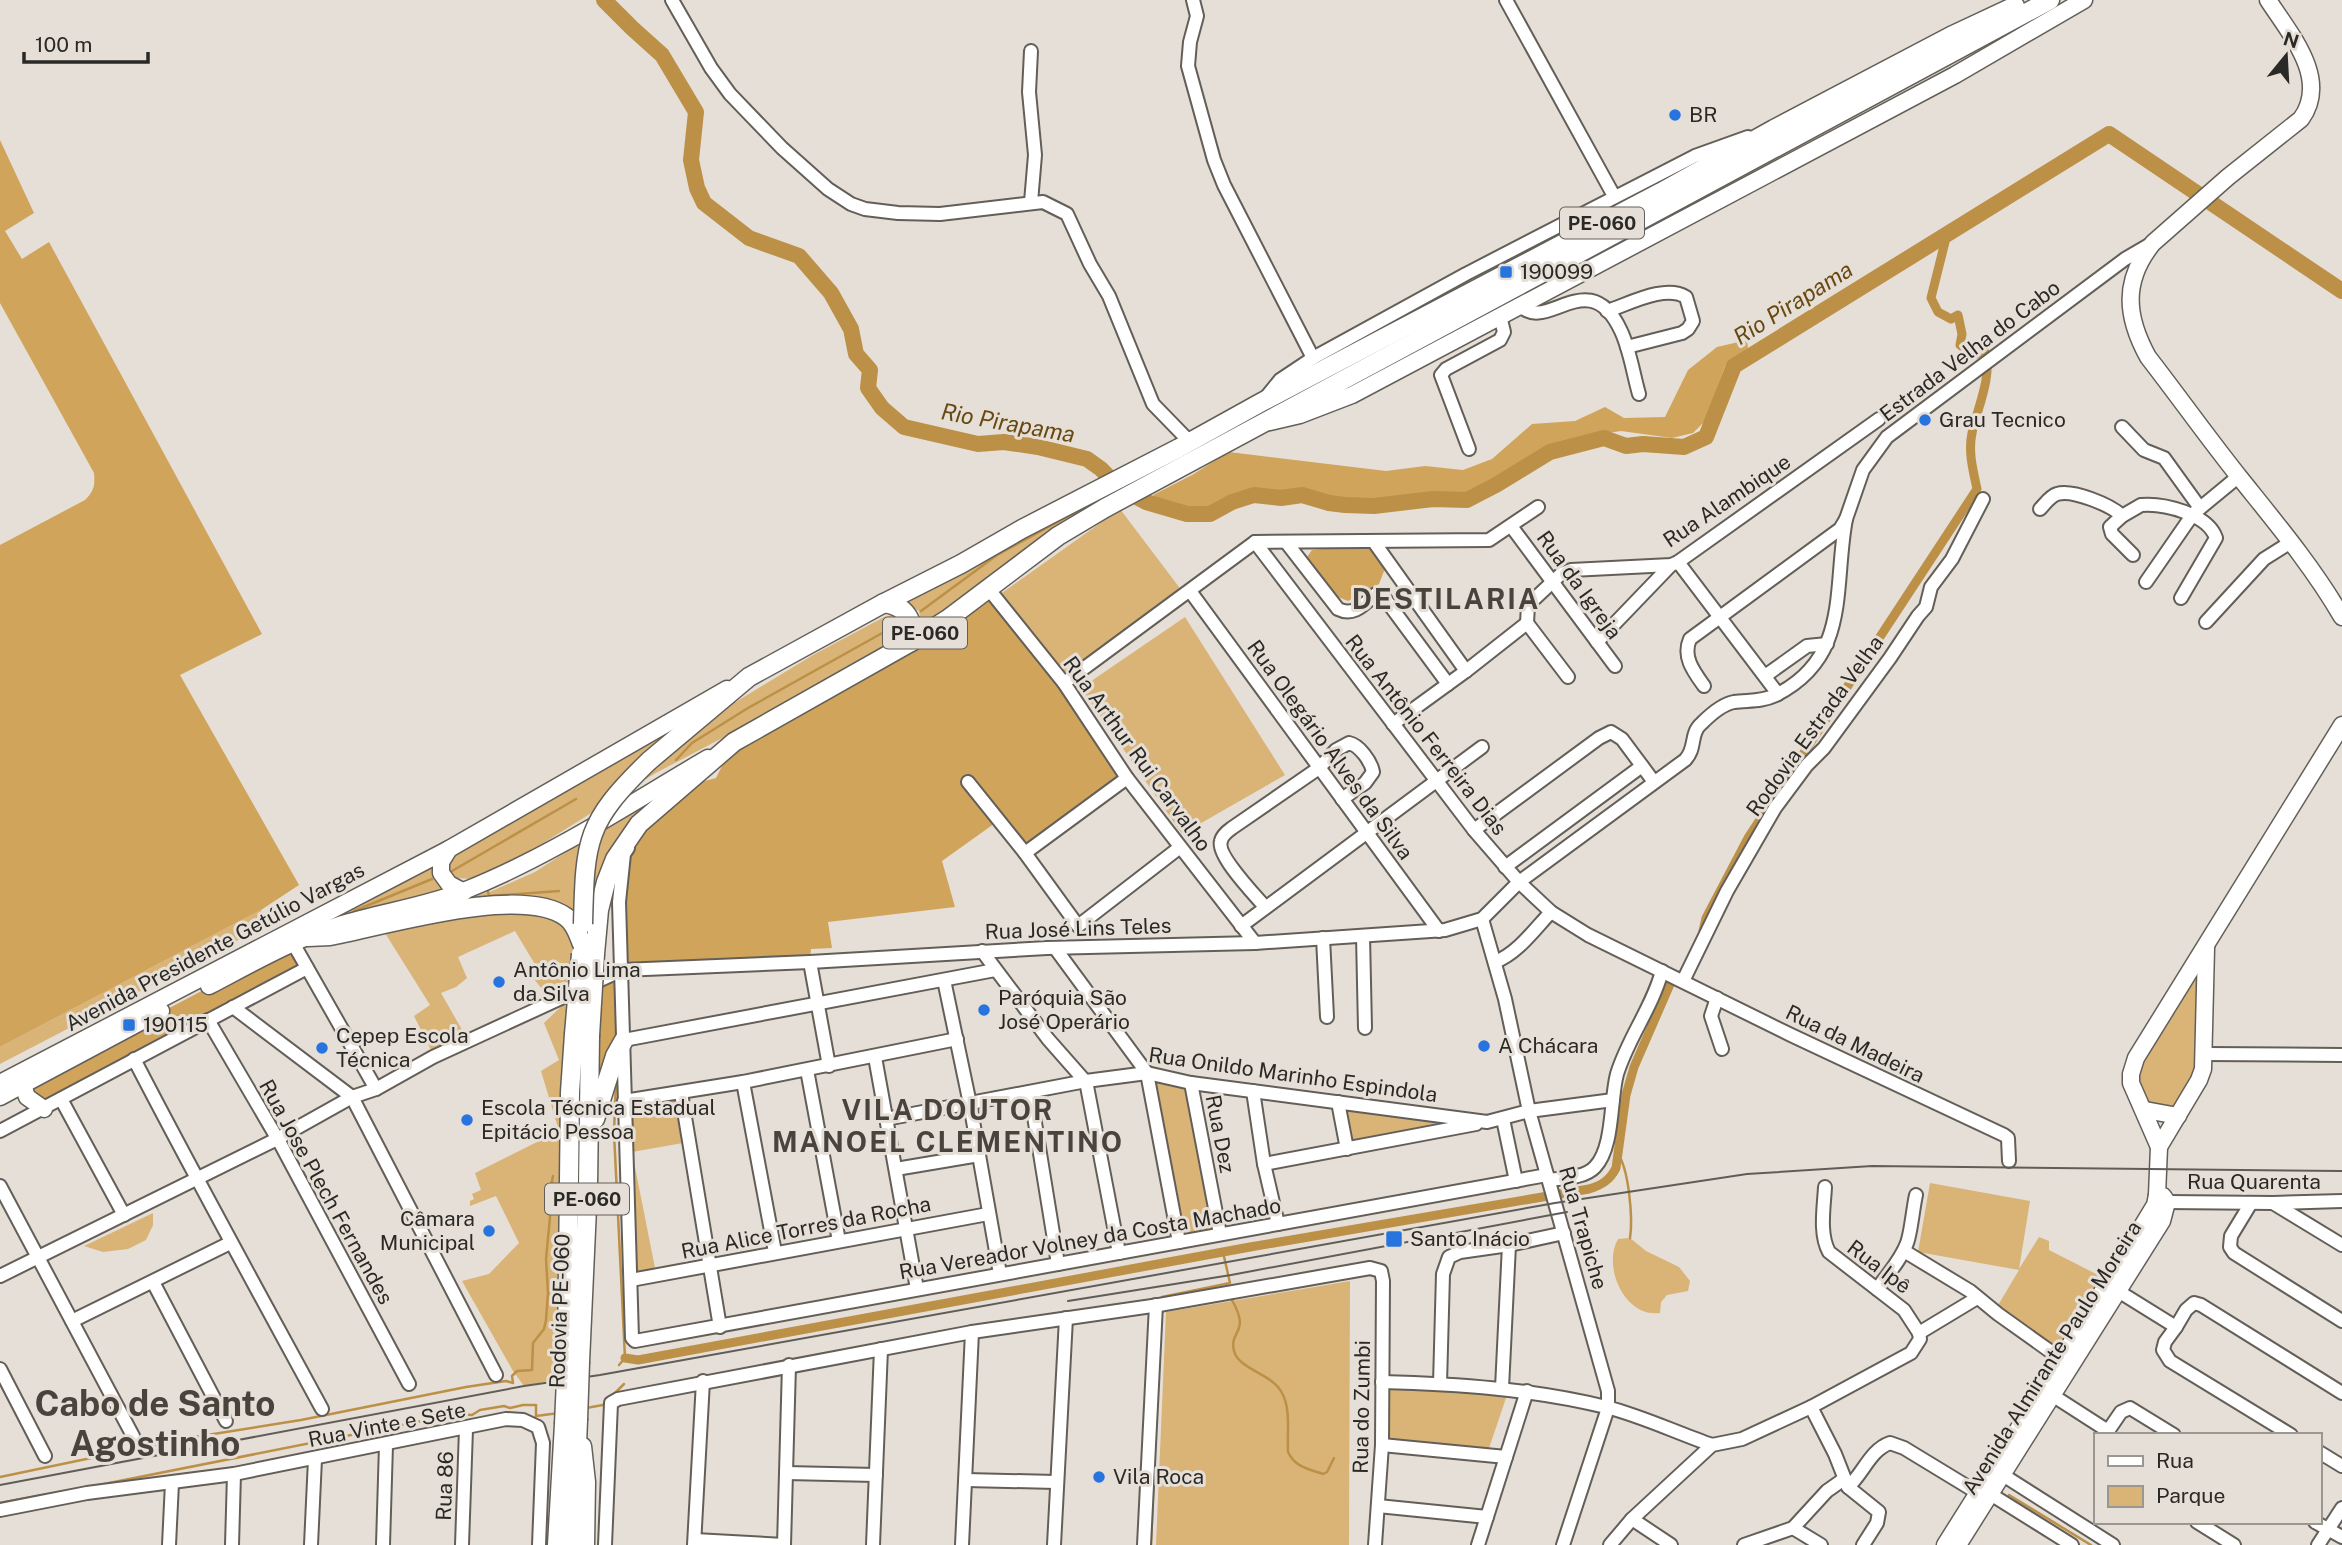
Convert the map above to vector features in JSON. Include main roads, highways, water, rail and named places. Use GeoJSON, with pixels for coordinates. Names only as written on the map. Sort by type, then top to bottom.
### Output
{"type":"FeatureCollection","features":[{"type":"Feature","properties":{"kind":"highway","name":"PE-060"},"geometry":{"type":"LineString","coordinates":[[586,951],[615,859],[639,824],[734,742],[948,619],[1058,536],[1105,508],[1262,402],[1661,192],[1774,129],[1951,36],[1998,16],[2026,0]]}},
{"type":"Feature","properties":{"kind":"highway","name":"PE-060"},"geometry":{"type":"LineString","coordinates":[[573,1360],[570,1092],[582,1035],[586,951],[583,924],[584,867],[591,836],[604,809],[622,786],[649,761],[749,677],[884,603],[1097,491],[1186,451],[1261,423],[2050,0]]}},
{"type":"Feature","properties":{"kind":"highway"},"geometry":{"type":"LineString","coordinates":[[884,603],[898,606],[909,616],[914,628],[911,642]]}},
{"type":"Feature","properties":{"kind":"highway"},"geometry":{"type":"LineString","coordinates":[[300,940],[477,907],[516,904],[564,915],[576,929],[586,951]]}},
{"type":"Feature","properties":{"kind":"highway","name":"Rodovia PE-060"},"geometry":{"type":"LineString","coordinates":[[573,1545],[573,1360],[588,1139],[582,1035]]}},
{"type":"Feature","properties":{"kind":"highway"},"geometry":{"type":"LineString","coordinates":[[588,1139],[615,1056],[624,1040]]}},
{"type":"Feature","properties":{"kind":"highway","name":"PE-060"},"geometry":{"type":"LineString","coordinates":[[555,1545],[571,1422]]}},
{"type":"Feature","properties":{"kind":"main road"},"geometry":{"type":"LineString","coordinates":[[1261,423],[1286,420],[1332,405],[1955,75],[2084,0]]}},
{"type":"Feature","properties":{"kind":"main road"},"geometry":{"type":"LineString","coordinates":[[2268,0],[2304,57],[2312,88],[2310,103],[2301,120],[2228,177],[2153,243],[2139,264],[2130,306],[2133,325],[2148,357],[2291,542],[2342,617]]}},
{"type":"Feature","properties":{"kind":"main road","name":"Avenida Presidente Getúlio Vargas"},"geometry":{"type":"LineString","coordinates":[[0,1083],[449,849],[749,677]]}},
{"type":"Feature","properties":{"kind":"main road","name":"Avenida Almirante Paulo Moreira"},"geometry":{"type":"LineString","coordinates":[[1998,1472],[2062,1359],[2100,1307],[2118,1292],[2162,1221],[2159,1147],[2131,1083],[2136,1058],[2342,725]]}},
{"type":"Feature","properties":{"kind":"main road","name":"Avenida Presidente Getúlio Vargas"},"geometry":{"type":"LineString","coordinates":[[0,1097],[189,995],[300,940],[386,911],[464,892],[546,853],[734,742]]}},
{"type":"Feature","properties":{"kind":"main road"},"geometry":{"type":"LineString","coordinates":[[449,849],[441,862],[441,873],[449,884],[464,892]]}},
{"type":"Feature","properties":{"kind":"main road","name":"Avenida Almirante Paulo Moreira"},"geometry":{"type":"LineString","coordinates":[[2159,1147],[2202,1075],[2205,1054],[2206,948]]}},
{"type":"Feature","properties":{"kind":"main road"},"geometry":{"type":"LineString","coordinates":[[23,1085],[27,1097],[44,1109]]}},
{"type":"Feature","properties":{"kind":"main road"},"geometry":{"type":"LineString","coordinates":[[2145,1110],[2178,1116]]}},
{"type":"Feature","properties":{"kind":"main road","name":"Avenida Almirante Paulo Moreira"},"geometry":{"type":"LineString","coordinates":[[1945,1545],[2052,1395],[2150,1215],[2162,1198]]}},
{"type":"Feature","properties":{"kind":"main road","name":"PE-060"},"geometry":{"type":"LineString","coordinates":[[571,1422],[587,1482],[586,1545]]}},
{"type":"Feature","properties":{"kind":"main road","name":"Avenida Almirante Paulo Moreira"},"geometry":{"type":"LineString","coordinates":[[1958,1545],[1983,1492]]}},
{"type":"Feature","properties":{"kind":"waterway","name":"Rio Pirapama"},"geometry":{"type":"LineString","coordinates":[[604,0],[662,55],[696,112],[691,160],[697,188],[704,203],[749,238],[799,256],[831,293],[851,329],[856,354],[870,370],[868,388],[882,408],[904,427],[978,444],[1004,442],[1087,459],[1119,488],[1146,502],[1187,514],[1210,514],[1232,502],[1254,495],[1281,498],[1302,495],[1329,503],[1374,506],[1433,499],[1467,500],[1550,452],[1604,438],[1626,446],[1643,444],[1684,447],[1706,437],[1734,366],[2109,134],[2342,291]]}},
{"type":"Feature","properties":{"kind":"waterway"},"geometry":{"type":"LineString","coordinates":[[1703,931],[1706,918],[1748,838],[1977,489],[1971,440],[1986,381],[1987,361],[1985,352],[1973,355],[1960,345],[1962,334],[1958,315],[1951,319],[1938,312],[1931,298],[1947,234]]}},
{"type":"Feature","properties":{"kind":"waterway"},"geometry":{"type":"LineString","coordinates":[[921,611],[997,555],[1105,496]]}},
{"type":"Feature","properties":{"kind":"waterway"},"geometry":{"type":"LineString","coordinates":[[676,760],[692,743],[748,708],[902,622]]}},
{"type":"Feature","properties":{"kind":"waterway"},"geometry":{"type":"LineString","coordinates":[[452,871],[576,799]]}},
{"type":"Feature","properties":{"kind":"waterway"},"geometry":{"type":"LineString","coordinates":[[354,911],[432,879]]}},
{"type":"Feature","properties":{"kind":"waterway"},"geometry":{"type":"LineString","coordinates":[[488,892],[489,896],[559,891]]}},
{"type":"Feature","properties":{"kind":"waterway"},"geometry":{"type":"LineString","coordinates":[[625,1358],[638,1360],[1250,1247],[1589,1189],[1602,1184],[1616,1168],[1626,1095],[1634,1067],[1671,982],[1678,977]]}},
{"type":"Feature","properties":{"kind":"waterway"},"geometry":{"type":"LineString","coordinates":[[616,1080],[614,1133],[625,1358],[619,1365]]}},
{"type":"Feature","properties":{"kind":"waterway"},"geometry":{"type":"LineString","coordinates":[[1617,1153],[1625,1170],[1629,1194],[1630,1238]]}},
{"type":"Feature","properties":{"kind":"waterway"},"geometry":{"type":"LineString","coordinates":[[0,1477],[182,1439],[301,1420],[466,1387],[506,1381],[513,1383],[512,1376],[517,1371],[532,1370],[533,1343],[544,1329],[546,1320],[546,1259],[550,1217],[548,1201],[553,1176]]}},
{"type":"Feature","properties":{"kind":"waterway"},"geometry":{"type":"LineString","coordinates":[[1162,1301],[1162,1297],[1230,1283],[1223,1252]]}},
{"type":"Feature","properties":{"kind":"waterway"},"geometry":{"type":"LineString","coordinates":[[1232,1300],[1240,1319],[1233,1344],[1234,1351],[1242,1363],[1271,1381],[1282,1393],[1287,1406],[1288,1452],[1291,1457],[1302,1467],[1323,1474],[1327,1472],[1334,1458]]}},
{"type":"Feature","properties":{"kind":"waterway"},"geometry":{"type":"LineString","coordinates":[[611,1397],[624,1384]]}},
{"type":"Feature","properties":{"kind":"waterway"},"geometry":{"type":"LineString","coordinates":[[586,1408],[606,1402]]}},
{"type":"Feature","properties":{"kind":"waterway"},"geometry":{"type":"LineString","coordinates":[[89,1487],[457,1414],[472,1415],[480,1410],[504,1406],[510,1408],[536,1405],[536,1416],[559,1413]]}},
{"type":"Feature","properties":{"kind":"waterway"},"geometry":{"type":"LineString","coordinates":[[1151,1545],[1155,1448]]}},
{"type":"Feature","properties":{"kind":"waterway"},"geometry":{"type":"LineString","coordinates":[[0,1503],[48,1494]]}},
{"type":"Feature","properties":{"kind":"waterway"},"geometry":{"type":"LineString","coordinates":[[2009,1495],[2091,1545]]}},
{"type":"Feature","properties":{"kind":"tram line"},"geometry":{"type":"LineString","coordinates":[[0,1485],[524,1386],[600,1375],[1555,1203],[1747,1174],[1872,1166],[2342,1171]]}},
{"type":"Feature","properties":{"kind":"tram line"},"geometry":{"type":"LineString","coordinates":[[1068,1301],[1231,1275],[1567,1212]]}},
{"type":"Feature","properties":{"kind":"place","name":"BR"},"geometry":{"type":"Point","coordinates":[1675,115]}},
{"type":"Feature","properties":{"kind":"place","name":"190099"},"geometry":{"type":"Point","coordinates":[1506,272]}},
{"type":"Feature","properties":{"kind":"place","name":"Grau Tecnico"},"geometry":{"type":"Point","coordinates":[1925,420]}},
{"type":"Feature","properties":{"kind":"place","name":"Antônio Lima da Silva"},"geometry":{"type":"Point","coordinates":[499,982]}},
{"type":"Feature","properties":{"kind":"place","name":"Paróquia São José Operário"},"geometry":{"type":"Point","coordinates":[984,1010]}},
{"type":"Feature","properties":{"kind":"place","name":"190115"},"geometry":{"type":"Point","coordinates":[129,1025]}},
{"type":"Feature","properties":{"kind":"place","name":"A Chácara"},"geometry":{"type":"Point","coordinates":[1484,1046]}},
{"type":"Feature","properties":{"kind":"place","name":"Cepep Escola Técnica"},"geometry":{"type":"Point","coordinates":[322,1048]}},
{"type":"Feature","properties":{"kind":"place","name":"Escola Técnica Estadual Epitácio Pessoa"},"geometry":{"type":"Point","coordinates":[467,1120]}},
{"type":"Feature","properties":{"kind":"place","name":"Câmara Municipal"},"geometry":{"type":"Point","coordinates":[489,1231]}},
{"type":"Feature","properties":{"kind":"place","name":"Santo Inácio"},"geometry":{"type":"Point","coordinates":[1394,1239]}},
{"type":"Feature","properties":{"kind":"place","name":"Vila Roca"},"geometry":{"type":"Point","coordinates":[1099,1477]}},
{"type":"Feature","properties":{"kind":"district","name":"DESTILARIA"},"geometry":{"type":"Point","coordinates":[1446,599]}},
{"type":"Feature","properties":{"kind":"district","name":"VILA DOUTOR MANOEL CLEMENTINO"},"geometry":{"type":"Point","coordinates":[948,1126]}},
{"type":"Feature","properties":{"kind":"district","name":"Cabo de Santo Agostinho"},"geometry":{"type":"Point","coordinates":[155,1424]}}]}
